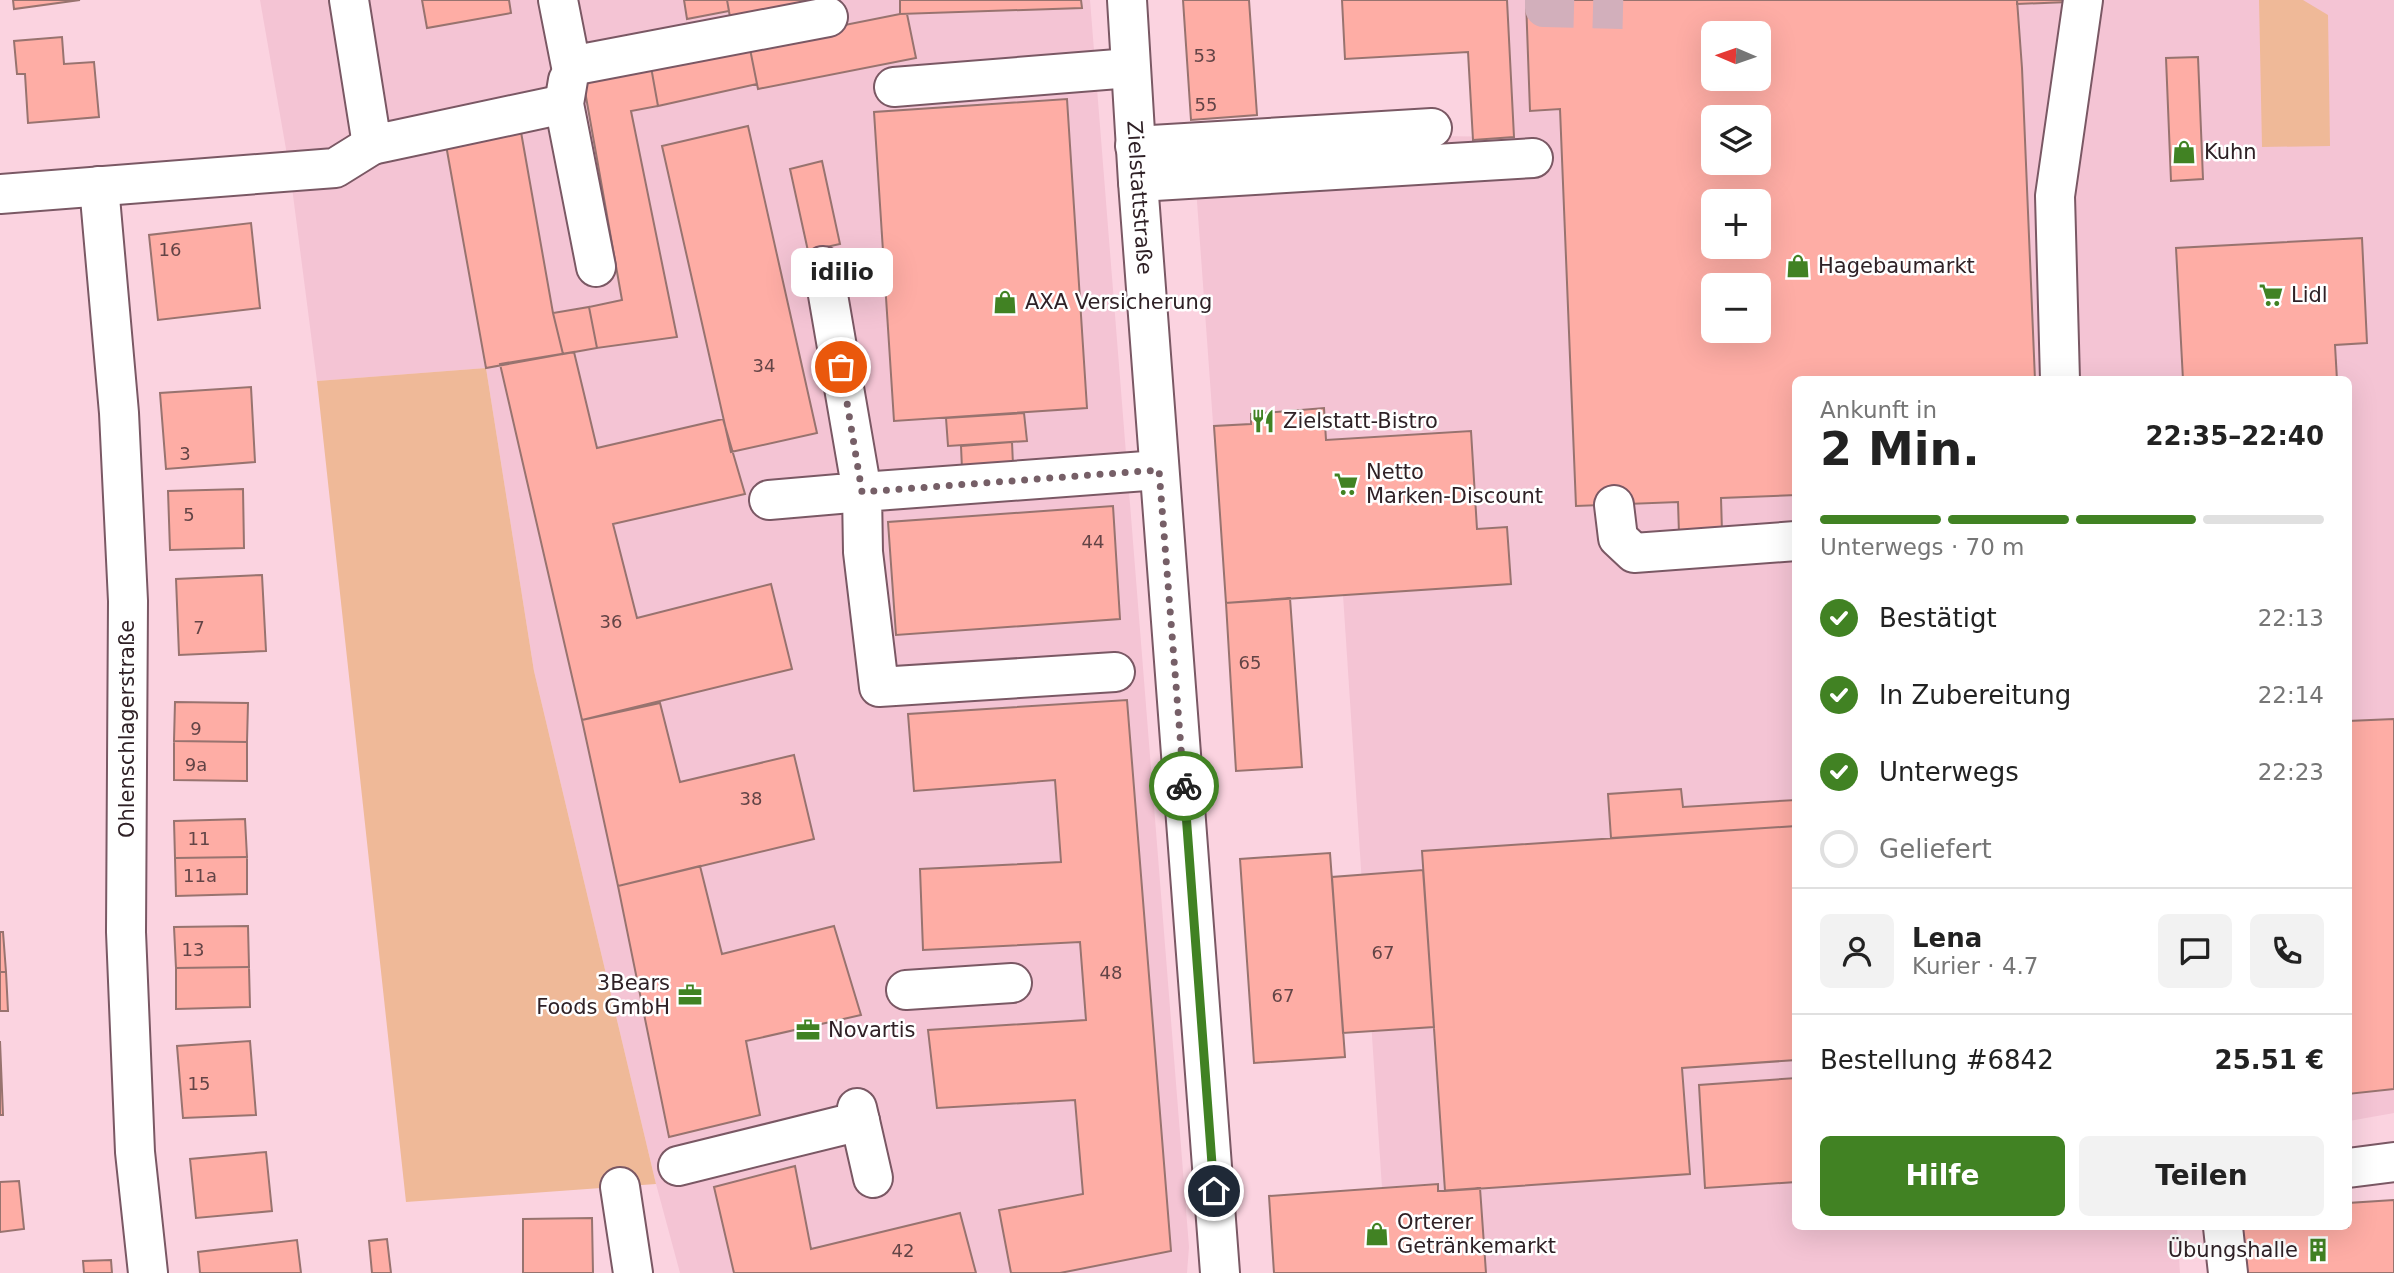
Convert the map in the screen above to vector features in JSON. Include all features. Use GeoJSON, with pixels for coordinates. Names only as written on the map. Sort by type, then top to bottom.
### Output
{"type":"FeatureCollection","features":[{"type":"Feature","properties":{"kind":"street"},"geometry":{"type":"LineString","coordinates":[[349,0],[372,145]]}},
{"type":"Feature","properties":{"kind":"street"},"geometry":{"type":"LineString","coordinates":[[558,0],[571,66],[564,104],[596,267]]}},
{"type":"Feature","properties":{"kind":"street","name":"Zielstattstraße"},"geometry":{"type":"LineString","coordinates":[[1127,0],[1136,164],[1220,1273]]}},
{"type":"Feature","properties":{"kind":"street"},"geometry":{"type":"LineString","coordinates":[[2060,376],[2054,196],[2083,0]]}},
{"type":"Feature","properties":{"kind":"street"},"geometry":{"type":"LineString","coordinates":[[571,66],[828,17]]}},
{"type":"Feature","properties":{"kind":"street"},"geometry":{"type":"LineString","coordinates":[[894,88],[1130,68]]}},
{"type":"Feature","properties":{"kind":"street"},"geometry":{"type":"LineString","coordinates":[[0,194],[335,169],[372,145],[564,104]]}},
{"type":"Feature","properties":{"kind":"street"},"geometry":{"type":"LineString","coordinates":[[1136,164],[1432,128]]}},
{"type":"Feature","properties":{"kind":"street"},"geometry":{"type":"LineString","coordinates":[[1136,164],[1532,158]]}},
{"type":"Feature","properties":{"kind":"street","name":"Ohlenschlagerstraße"},"geometry":{"type":"LineString","coordinates":[[99,186],[119,413],[128,601],[126,932],[135,1152],[148,1273]]}},
{"type":"Feature","properties":{"kind":"street"},"geometry":{"type":"LineString","coordinates":[[823,266],[862,492],[863,552],[879,688],[1115,672]]}},
{"type":"Feature","properties":{"kind":"street"},"geometry":{"type":"LineString","coordinates":[[769,500],[1159,470]]}},
{"type":"Feature","properties":{"kind":"street"},"geometry":{"type":"LineString","coordinates":[[1614,505],[1618,538],[1634,552],[1792,541]]}},
{"type":"Feature","properties":{"kind":"street"},"geometry":{"type":"LineString","coordinates":[[906,990],[1012,983]]}},
{"type":"Feature","properties":{"kind":"street"},"geometry":{"type":"LineString","coordinates":[[678,1166],[858,1114],[873,1178]]}},
{"type":"Feature","properties":{"kind":"street"},"geometry":{"type":"LineString","coordinates":[[2352,1167],[2394,1162]]}},
{"type":"Feature","properties":{"kind":"street"},"geometry":{"type":"LineString","coordinates":[[620,1187],[633,1273]]}},
{"type":"Feature","properties":{"kind":"street"},"geometry":{"type":"LineString","coordinates":[[2223,1230],[2228,1273]]}},
{"type":"Feature","properties":{"kind":"shaded area"},"geometry":{"type":"Polygon","coordinates":[[[260,0],[1090,0],[1189,1247],[1187,1273],[680,1273],[656,1184],[534,671],[486,368],[317,381],[290,172],[260,0]]]}},
{"type":"Feature","properties":{"kind":"shaded area"},"geometry":{"type":"Polygon","coordinates":[[[1507,0],[2394,0],[2394,1113],[2352,1120],[2352,376],[1792,376],[1792,1230],[2177,1230],[2180,1273],[1274,1273],[1269,1196],[1382,1188],[1343,595],[1226,603],[1194,160],[1353,135],[1514,137],[1507,0]]]}},
{"type":"Feature","properties":{"kind":"shaded area"},"geometry":{"type":"Polygon","coordinates":[[[2259,0],[2303,0],[2328,15],[2330,146],[2262,147],[2259,0]]]}},
{"type":"Feature","properties":{"kind":"shaded area"},"geometry":{"type":"Polygon","coordinates":[[[486,368],[534,671],[656,1184],[406,1202],[317,381],[486,368]]]}},
{"type":"Feature","properties":{"kind":"building"},"geometry":{"type":"Polygon","coordinates":[[[13,0],[80,0],[14,9],[13,0]]]}},
{"type":"Feature","properties":{"kind":"building"},"geometry":{"type":"Polygon","coordinates":[[[422,0],[509,0],[511,13],[427,28],[422,0]]]}},
{"type":"Feature","properties":{"kind":"building"},"geometry":{"type":"Polygon","coordinates":[[[684,0],[727,0],[729,11],[687,19],[684,0]]]}},
{"type":"Feature","properties":{"kind":"building"},"geometry":{"type":"Polygon","coordinates":[[[727,0],[816,0],[730,17],[727,0]]]}},
{"type":"Feature","properties":{"kind":"building"},"geometry":{"type":"Polygon","coordinates":[[[900,0],[1081,0],[1082,8],[900,14],[900,0]]]}},
{"type":"Feature","properties":{"kind":"building"},"geometry":{"type":"Polygon","coordinates":[[[1183,0],[1249,0],[1257,115],[1191,120],[1183,0]]]}},
{"type":"Feature","properties":{"kind":"building"},"geometry":{"type":"Polygon","coordinates":[[[1342,0],[1507,0],[1514,137],[1473,140],[1468,52],[1345,59],[1342,0]]]}},
{"type":"Feature","properties":{"kind":"building","name":"Hagebaumarkt"},"geometry":{"type":"Polygon","coordinates":[[[1526,0],[2017,0],[2035,376],[1792,376],[1792,495],[1721,498],[1722,532],[1679,534],[1678,502],[1576,506],[1560,109],[1530,111],[1526,0]]]}},
{"type":"Feature","properties":{"kind":"building"},"geometry":{"type":"Polygon","coordinates":[[[2017,0],[2068,0],[2068,2],[2017,4],[2017,0]]]}},
{"type":"Feature","properties":{"kind":"building"},"geometry":{"type":"Polygon","coordinates":[[[907,14],[916,58],[758,89],[749,44],[907,14]]]}},
{"type":"Feature","properties":{"kind":"building"},"geometry":{"type":"Polygon","coordinates":[[[62,37],[64,64],[94,62],[99,117],[28,123],[25,74],[17,74],[14,41],[62,37]]]}},
{"type":"Feature","properties":{"kind":"building"},"geometry":{"type":"Polygon","coordinates":[[[749,44],[757,84],[658,106],[651,67],[749,44]]]}},
{"type":"Feature","properties":{"kind":"building"},"geometry":{"type":"Polygon","coordinates":[[[2198,57],[2203,179],[2171,181],[2166,58],[2198,57]]]}},
{"type":"Feature","properties":{"kind":"building"},"geometry":{"type":"Polygon","coordinates":[[[651,67],[658,106],[631,111],[677,337],[597,348],[589,307],[622,300],[583,80],[651,67]]]}},
{"type":"Feature","properties":{"kind":"building"},"geometry":{"type":"Polygon","coordinates":[[[1067,99],[1087,408],[894,421],[874,112],[1067,99]]]}},
{"type":"Feature","properties":{"kind":"building"},"geometry":{"type":"Polygon","coordinates":[[[748,126],[817,433],[731,452],[662,146],[748,126]]]}},
{"type":"Feature","properties":{"kind":"building"},"geometry":{"type":"Polygon","coordinates":[[[521,132],[553,313],[563,354],[486,368],[446,145],[521,132]]]}},
{"type":"Feature","properties":{"kind":"building"},"geometry":{"type":"Polygon","coordinates":[[[822,161],[840,244],[808,251],[790,169],[822,161]]]}},
{"type":"Feature","properties":{"kind":"building"},"geometry":{"type":"Polygon","coordinates":[[[251,223],[260,308],[158,320],[149,235],[251,223]]]}},
{"type":"Feature","properties":{"kind":"building","name":"Lidl"},"geometry":{"type":"Polygon","coordinates":[[[2362,238],[2367,343],[2335,345],[2337,376],[2183,376],[2176,248],[2362,238]]]}},
{"type":"Feature","properties":{"kind":"building"},"geometry":{"type":"Polygon","coordinates":[[[589,307],[597,348],[563,354],[553,313],[589,307]]]}},
{"type":"Feature","properties":{"kind":"building"},"geometry":{"type":"Polygon","coordinates":[[[574,352],[597,448],[723,419],[745,494],[613,524],[637,618],[771,584],[792,669],[582,720],[500,364],[574,352]]]}},
{"type":"Feature","properties":{"kind":"building"},"geometry":{"type":"Polygon","coordinates":[[[251,387],[255,462],[166,469],[160,393],[251,387]]]}},
{"type":"Feature","properties":{"kind":"building","name":"Netto Marken-Discount"},"geometry":{"type":"Polygon","coordinates":[[[1324,408],[1326,440],[1471,431],[1477,529],[1507,527],[1511,584],[1226,603],[1214,426],[1251,424],[1251,414],[1324,408]]]}},
{"type":"Feature","properties":{"kind":"building"},"geometry":{"type":"Polygon","coordinates":[[[1024,413],[1027,441],[948,446],[946,418],[1024,413]]]}},
{"type":"Feature","properties":{"kind":"building"},"geometry":{"type":"Polygon","coordinates":[[[1012,442],[1013,465],[962,469],[961,446],[1012,442]]]}},
{"type":"Feature","properties":{"kind":"building"},"geometry":{"type":"Polygon","coordinates":[[[243,489],[244,548],[170,550],[168,491],[243,489]]]}},
{"type":"Feature","properties":{"kind":"building"},"geometry":{"type":"Polygon","coordinates":[[[1113,506],[1120,619],[896,635],[888,522],[1113,506]]]}},
{"type":"Feature","properties":{"kind":"building"},"geometry":{"type":"Polygon","coordinates":[[[262,575],[266,651],[179,655],[176,579],[262,575]]]}},
{"type":"Feature","properties":{"kind":"building"},"geometry":{"type":"Polygon","coordinates":[[[1290,598],[1302,767],[1236,771],[1226,603],[1290,598]]]}},
{"type":"Feature","properties":{"kind":"building"},"geometry":{"type":"Polygon","coordinates":[[[1127,700],[1171,1251],[1060,1273],[1011,1273],[999,1210],[1083,1194],[1075,1100],[937,1108],[928,1030],[1086,1020],[1080,942],[923,950],[920,869],[1061,862],[1055,780],[914,791],[908,714],[1127,700]]]}},
{"type":"Feature","properties":{"kind":"building"},"geometry":{"type":"Polygon","coordinates":[[[175,702],[248,703],[247,742],[174,741],[175,702]]]}},
{"type":"Feature","properties":{"kind":"building"},"geometry":{"type":"Polygon","coordinates":[[[660,703],[680,782],[794,755],[814,839],[618,886],[582,720],[660,703]]]}},
{"type":"Feature","properties":{"kind":"building"},"geometry":{"type":"Polygon","coordinates":[[[2394,719],[2394,1089],[2352,1094],[2352,721],[2394,719]]]}},
{"type":"Feature","properties":{"kind":"building"},"geometry":{"type":"Polygon","coordinates":[[[174,741],[247,742],[247,781],[174,780],[174,741]]]}},
{"type":"Feature","properties":{"kind":"building"},"geometry":{"type":"Polygon","coordinates":[[[1681,789],[1683,807],[1792,800],[1792,826],[1611,838],[1608,794],[1681,789]]]}},
{"type":"Feature","properties":{"kind":"building"},"geometry":{"type":"Polygon","coordinates":[[[245,819],[247,857],[175,858],[174,821],[245,819]]]}},
{"type":"Feature","properties":{"kind":"building"},"geometry":{"type":"Polygon","coordinates":[[[1792,826],[1792,1060],[1682,1068],[1690,1174],[1445,1191],[1422,851],[1792,826]]]}},
{"type":"Feature","properties":{"kind":"building"},"geometry":{"type":"Polygon","coordinates":[[[1330,853],[1345,1057],[1254,1063],[1240,859],[1330,853]]]}},
{"type":"Feature","properties":{"kind":"building"},"geometry":{"type":"Polygon","coordinates":[[[247,857],[247,894],[176,896],[175,858],[247,857]]]}},
{"type":"Feature","properties":{"kind":"building"},"geometry":{"type":"Polygon","coordinates":[[[700,866],[722,954],[834,926],[861,1015],[746,1041],[760,1115],[669,1137],[618,886],[700,866]]]}},
{"type":"Feature","properties":{"kind":"building"},"geometry":{"type":"Polygon","coordinates":[[[1423,870],[1434,1027],[1343,1033],[1332,877],[1423,870]]]}},
{"type":"Feature","properties":{"kind":"building"},"geometry":{"type":"Polygon","coordinates":[[[248,926],[249,967],[176,968],[174,927],[248,926]]]}},
{"type":"Feature","properties":{"kind":"building"},"geometry":{"type":"Polygon","coordinates":[[[0,932],[3,932],[6,972],[0,972],[0,932]]]}},
{"type":"Feature","properties":{"kind":"building"},"geometry":{"type":"Polygon","coordinates":[[[249,967],[250,1007],[176,1009],[176,968],[249,967]]]}},
{"type":"Feature","properties":{"kind":"building"},"geometry":{"type":"Polygon","coordinates":[[[0,972],[6,972],[8,1011],[0,1011],[0,972]]]}},
{"type":"Feature","properties":{"kind":"building"},"geometry":{"type":"Polygon","coordinates":[[[0,1041],[3,1115],[0,1115],[0,1041]]]}},
{"type":"Feature","properties":{"kind":"building"},"geometry":{"type":"Polygon","coordinates":[[[250,1041],[256,1115],[183,1118],[177,1046],[250,1041]]]}},
{"type":"Feature","properties":{"kind":"building"},"geometry":{"type":"Polygon","coordinates":[[[1792,1078],[1792,1182],[1705,1188],[1699,1085],[1792,1078]]]}},
{"type":"Feature","properties":{"kind":"building"},"geometry":{"type":"Polygon","coordinates":[[[266,1152],[272,1211],[196,1218],[190,1159],[266,1152]]]}},
{"type":"Feature","properties":{"kind":"building"},"geometry":{"type":"Polygon","coordinates":[[[795,1166],[811,1249],[960,1213],[976,1273],[734,1273],[714,1187],[795,1166]]]}},
{"type":"Feature","properties":{"kind":"building"},"geometry":{"type":"Polygon","coordinates":[[[19,1181],[24,1229],[0,1232],[0,1182],[19,1181]]]}},
{"type":"Feature","properties":{"kind":"building","name":"Orterer Getränkemarkt"},"geometry":{"type":"Polygon","coordinates":[[[1438,1184],[1438,1191],[1480,1188],[1486,1273],[1274,1273],[1269,1196],[1438,1184]]]}},
{"type":"Feature","properties":{"kind":"building","name":"Übungshalle"},"geometry":{"type":"Polygon","coordinates":[[[2394,1200],[2394,1273],[2244,1273],[2241,1230],[2352,1230],[2352,1203],[2394,1200]]]}},
{"type":"Feature","properties":{"kind":"building"},"geometry":{"type":"Polygon","coordinates":[[[592,1218],[593,1273],[523,1273],[523,1219],[592,1218]]]}},
{"type":"Feature","properties":{"kind":"building"},"geometry":{"type":"Polygon","coordinates":[[[387,1239],[391,1273],[372,1273],[369,1241],[387,1239]]]}},
{"type":"Feature","properties":{"kind":"building"},"geometry":{"type":"Polygon","coordinates":[[[297,1240],[301,1273],[200,1273],[198,1252],[297,1240]]]}},
{"type":"Feature","properties":{"kind":"building"},"geometry":{"type":"Polygon","coordinates":[[[111,1260],[112,1273],[84,1273],[83,1261],[111,1260]]]}},
{"type":"Feature","properties":{"kind":"tunnel"},"geometry":{"type":"LineString","coordinates":[[1544,0],[1544,8],[1623,10]]}},
{"type":"Feature","properties":{"kind":"way so far"},"geometry":{"type":"LineString","coordinates":[[841,367],[862,492],[1159,470],[1184,786]]}},
{"type":"Feature","properties":{"kind":"place","name":"Kuhn"},"geometry":{"type":"Point","coordinates":[2184,152]}},
{"type":"Feature","properties":{"kind":"place","name":"Hagebaumarkt"},"geometry":{"type":"Point","coordinates":[1798,266]}},
{"type":"Feature","properties":{"kind":"place","name":"Lidl"},"geometry":{"type":"Point","coordinates":[2271,295]}},
{"type":"Feature","properties":{"kind":"place","name":"AXA Versicherung"},"geometry":{"type":"Point","coordinates":[1005,302]}},
{"type":"Feature","properties":{"kind":"place","name":"idilio"},"geometry":{"type":"Point","coordinates":[841,367]}},
{"type":"Feature","properties":{"kind":"place","name":"Zielstatt-Bistro"},"geometry":{"type":"Point","coordinates":[1263,421]}},
{"type":"Feature","properties":{"kind":"place","name":"Netto Marken-Discount"},"geometry":{"type":"Point","coordinates":[1346,484]}},
{"type":"Feature","properties":{"kind":"place","name":"3Bears Foods GmbH"},"geometry":{"type":"Point","coordinates":[690,995]}},
{"type":"Feature","properties":{"kind":"place","name":"Novartis"},"geometry":{"type":"Point","coordinates":[808,1030]}},
{"type":"Feature","properties":{"kind":"place","name":"Orterer Getränkemarkt"},"geometry":{"type":"Point","coordinates":[1377,1234]}},
{"type":"Feature","properties":{"kind":"place","name":"Übungshalle"},"geometry":{"type":"Point","coordinates":[2318,1250]}},
{"type":"Feature","properties":{"kind":"route"},"geometry":{"type":"LineString","coordinates":[[1184,786],[1214,1191]]}}]}
